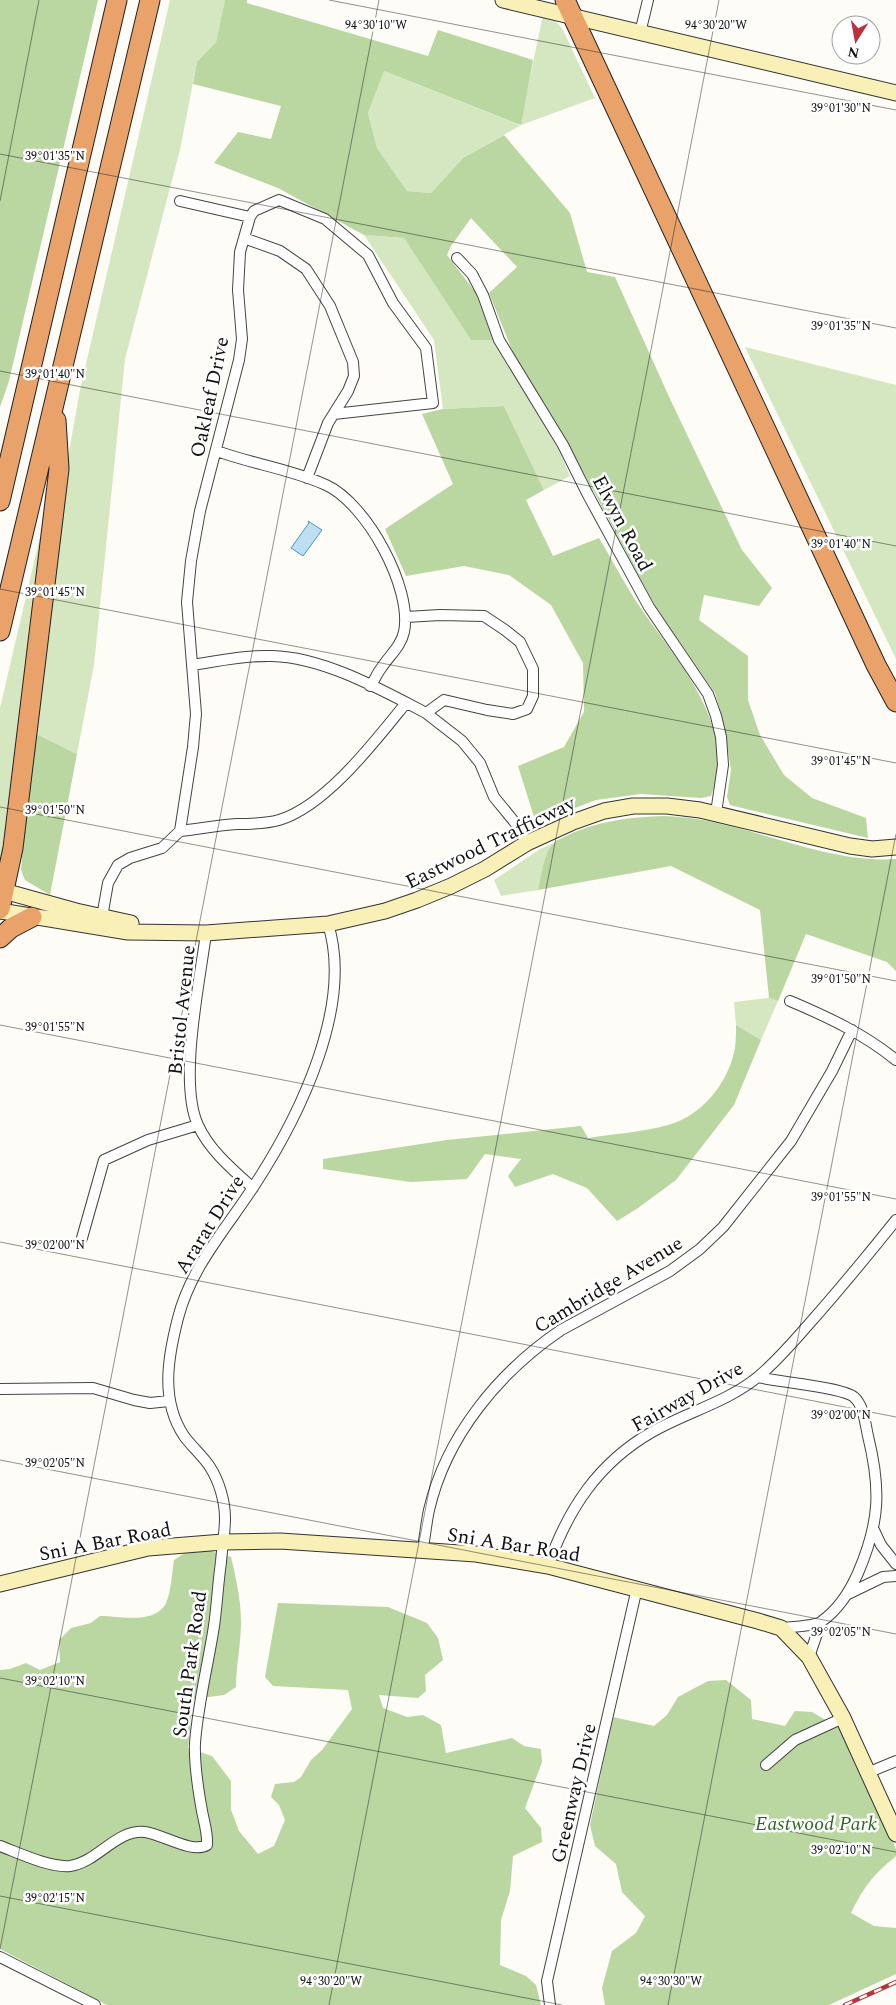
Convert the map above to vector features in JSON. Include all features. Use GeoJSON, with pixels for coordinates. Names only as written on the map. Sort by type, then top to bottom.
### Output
{"type":"FeatureCollection","features":[{"type":"Feature","properties":{"kind":"highway"},"geometry":{"type":"LineString","coordinates":[[0,501],[117,0]]}},
{"type":"Feature","properties":{"kind":"highway"},"geometry":{"type":"LineString","coordinates":[[0,630],[150,0]]}},
{"type":"Feature","properties":{"kind":"highway"},"geometry":{"type":"LineString","coordinates":[[569,8],[876,665],[896,702]]}},
{"type":"Feature","properties":{"kind":"highway"},"geometry":{"type":"LineString","coordinates":[[0,910],[2,890],[13,848],[59,469],[54,402]]}},
{"type":"Feature","properties":{"kind":"highway"},"geometry":{"type":"LineString","coordinates":[[0,454],[19,419]]}},
{"type":"Feature","properties":{"kind":"highway"},"geometry":{"type":"LineString","coordinates":[[0,938],[11,928],[32,918]]}},
{"type":"Feature","properties":{"kind":"street"},"geometry":{"type":"LineString","coordinates":[[503,0],[569,8],[640,33],[896,93]]}},
{"type":"Feature","properties":{"kind":"street"},"geometry":{"type":"LineString","coordinates":[[640,33],[648,0]]}},
{"type":"Feature","properties":{"kind":"street"},"geometry":{"type":"LineString","coordinates":[[180,200],[250,217],[254,211],[279,200],[325,220],[368,255],[393,303],[426,348],[433,403],[334,414]]}},
{"type":"Feature","properties":{"kind":"street","name":"Oakleaf Drive"},"geometry":{"type":"LineString","coordinates":[[180,831],[196,714],[187,602],[191,561],[200,511],[239,360],[242,339],[238,290],[240,252],[250,217]]}},
{"type":"Feature","properties":{"kind":"street"},"geometry":{"type":"LineString","coordinates":[[244,238],[280,251],[306,269],[330,306],[353,362],[354,376],[348,391],[328,423],[307,478]]}},
{"type":"Feature","properties":{"kind":"street","name":"Elwyn Road"},"geometry":{"type":"LineString","coordinates":[[457,258],[472,274],[480,288],[499,340],[563,445],[588,496],[648,607],[708,694],[719,730],[723,765],[716,813]]}},
{"type":"Feature","properties":{"kind":"street"},"geometry":{"type":"LineString","coordinates":[[217,451],[326,485],[347,500],[374,532],[391,562],[404,602],[406,617],[404,634],[399,645],[382,666],[370,686]]}},
{"type":"Feature","properties":{"kind":"street"},"geometry":{"type":"LineString","coordinates":[[406,617],[440,615],[484,616],[520,642],[533,669],[533,696],[527,708],[513,714],[444,700],[426,713]]}},
{"type":"Feature","properties":{"kind":"street"},"geometry":{"type":"LineString","coordinates":[[192,665],[250,656],[291,657],[329,668],[406,702],[426,713],[462,741],[480,763],[494,797],[517,825],[527,843]]}},
{"type":"Feature","properties":{"kind":"street"},"geometry":{"type":"LineString","coordinates":[[102,917],[108,883],[118,865],[130,858],[162,848],[180,831],[238,824],[251,825],[278,820],[296,813],[340,780],[406,702]]}},
{"type":"Feature","properties":{"kind":"street","name":"Eastwood Trafficway"},"geometry":{"type":"LineString","coordinates":[[0,910],[32,918],[128,932],[206,933],[328,924],[385,911],[443,890],[485,869],[527,843],[573,822],[604,811],[633,806],[667,806],[716,813],[850,846],[872,849],[896,847]]}},
{"type":"Feature","properties":{"kind":"street","name":"Eastwood Trafficway"},"geometry":{"type":"LineString","coordinates":[[2,890],[159,931]]}},
{"type":"Feature","properties":{"kind":"street","name":"Ararat Drive"},"geometry":{"type":"LineString","coordinates":[[223,1542],[225,1517],[221,1492],[210,1467],[184,1436],[169,1401],[168,1364],[179,1315],[192,1280],[207,1254],[276,1151],[297,1110],[315,1066],[329,1019],[334,994],[336,968],[334,942],[328,924]]}},
{"type":"Feature","properties":{"kind":"street","name":"Bristol Avenue"},"geometry":{"type":"LineString","coordinates":[[206,933],[191,1048],[192,1102],[198,1125],[223,1159],[253,1188]]}},
{"type":"Feature","properties":{"kind":"street"},"geometry":{"type":"LineString","coordinates":[[790,1002],[823,1015],[852,1030],[875,1043],[896,1060]]}},
{"type":"Feature","properties":{"kind":"street","name":"Cambridge Avenue"},"geometry":{"type":"LineString","coordinates":[[422,1552],[429,1510],[441,1472],[461,1433],[483,1401],[514,1367],[544,1341],[670,1271],[700,1249],[723,1227],[790,1141],[832,1071],[852,1030]]}},
{"type":"Feature","properties":{"kind":"street"},"geometry":{"type":"LineString","coordinates":[[82,1238],[104,1160],[148,1140],[198,1125]]}},
{"type":"Feature","properties":{"kind":"street","name":"Fairway Drive"},"geometry":{"type":"LineString","coordinates":[[548,1566],[559,1536],[573,1508],[593,1481],[615,1459],[652,1432],[726,1398],[758,1377],[780,1357],[845,1284],[896,1220]]}},
{"type":"Feature","properties":{"kind":"street"},"geometry":{"type":"LineString","coordinates":[[758,1377],[779,1382],[843,1391],[854,1398],[862,1408],[875,1463],[877,1507],[874,1530],[869,1547],[848,1594],[821,1622],[809,1657]]}},
{"type":"Feature","properties":{"kind":"street"},"geometry":{"type":"LineString","coordinates":[[0,1388],[93,1388],[150,1403],[169,1401]]}},
{"type":"Feature","properties":{"kind":"street"},"geometry":{"type":"LineString","coordinates":[[874,1530],[881,1544],[896,1564]]}},
{"type":"Feature","properties":{"kind":"street","name":"Sni A Bar Road"},"geometry":{"type":"LineString","coordinates":[[0,1584],[148,1548],[223,1542],[280,1542],[476,1554],[548,1566],[781,1628]]}},
{"type":"Feature","properties":{"kind":"street","name":"South Park Road"},"geometry":{"type":"LineString","coordinates":[[0,1846],[56,1865],[70,1866],[93,1856],[121,1837],[135,1832],[154,1834],[186,1846],[203,1848],[207,1845],[208,1840],[198,1783],[195,1747],[197,1723],[214,1624],[223,1542]]}},
{"type":"Feature","properties":{"kind":"street"},"geometry":{"type":"LineString","coordinates":[[848,1594],[883,1577],[896,1576]]}},
{"type":"Feature","properties":{"kind":"street","name":"Greenway Drive"},"geometry":{"type":"LineString","coordinates":[[550,2005],[547,1982],[636,1588]]}},
{"type":"Feature","properties":{"kind":"street"},"geometry":{"type":"LineString","coordinates":[[781,1628],[821,1622]]}},
{"type":"Feature","properties":{"kind":"street"},"geometry":{"type":"LineString","coordinates":[[781,1628],[809,1657],[843,1718],[896,1834]]}},
{"type":"Feature","properties":{"kind":"street"},"geometry":{"type":"LineString","coordinates":[[766,1765],[795,1740],[843,1718]]}},
{"type":"Feature","properties":{"kind":"street"},"geometry":{"type":"LineString","coordinates":[[867,1773],[896,1761]]}},
{"type":"Feature","properties":{"kind":"street"},"geometry":{"type":"LineString","coordinates":[[0,1956],[95,2005]]}},
{"type":"Feature","properties":{"kind":"green space"},"geometry":{"type":"Polygon","coordinates":[[[0,0],[98,0],[9,381],[0,407],[0,0]]]}},
{"type":"Feature","properties":{"kind":"green space"},"geometry":{"type":"Polygon","coordinates":[[[170,0],[225,0],[216,42],[197,62],[180,150],[125,359],[94,665],[77,754],[32,732],[66,468],[80,390],[170,0]]]}},
{"type":"Feature","properties":{"kind":"green space"},"geometry":{"type":"Polygon","coordinates":[[[225,0],[247,0],[247,3],[428,56],[438,30],[533,60],[521,125],[384,71],[368,113],[377,148],[407,191],[431,193],[463,158],[504,135],[570,213],[587,272],[615,277],[671,401],[742,550],[772,588],[759,606],[704,595],[699,620],[748,656],[748,700],[760,735],[784,775],[812,798],[866,818],[868,838],[730,805],[727,797],[731,770],[724,724],[715,693],[654,604],[570,447],[512,350],[489,293],[517,267],[471,218],[451,246],[447,255],[476,293],[493,340],[471,340],[404,238],[364,235],[278,188],[214,163],[238,132],[271,139],[281,106],[193,84],[197,62],[216,42],[225,0]]]}},
{"type":"Feature","properties":{"kind":"green space"},"geometry":{"type":"Polygon","coordinates":[[[543,15],[554,19],[563,30],[595,98],[521,125],[463,158],[431,193],[407,191],[377,148],[368,113],[384,71],[520,125],[543,15]]]}},
{"type":"Feature","properties":{"kind":"green space"},"geometry":{"type":"Polygon","coordinates":[[[364,235],[404,238],[471,340],[493,340],[558,448],[570,476],[544,490],[504,406],[443,409],[434,340],[364,235]]]}},
{"type":"Feature","properties":{"kind":"green space"},"geometry":{"type":"Polygon","coordinates":[[[745,347],[896,385],[896,659],[745,347]]]}},
{"type":"Feature","properties":{"kind":"green space"},"geometry":{"type":"Polygon","coordinates":[[[504,406],[544,490],[526,500],[553,556],[599,538],[635,599],[700,695],[710,719],[716,744],[717,769],[711,796],[701,798],[641,794],[596,800],[536,823],[518,766],[564,747],[584,712],[583,663],[551,605],[509,575],[464,566],[406,576],[385,529],[453,484],[422,414],[443,409],[504,406]]]}},
{"type":"Feature","properties":{"kind":"green space"},"geometry":{"type":"Polygon","coordinates":[[[45,515],[0,878],[0,708],[45,515]]]}},
{"type":"Feature","properties":{"kind":"green space"},"geometry":{"type":"Polygon","coordinates":[[[32,732],[77,754],[50,895],[25,880],[21,870],[32,732]]]}},
{"type":"Feature","properties":{"kind":"green space"},"geometry":{"type":"Polygon","coordinates":[[[665,816],[714,822],[808,848],[851,857],[896,859],[896,971],[887,962],[806,934],[778,1001],[769,998],[760,910],[671,866],[538,890],[545,858],[557,840],[588,827],[601,824],[639,817],[665,816]]]}},
{"type":"Feature","properties":{"kind":"green space"},"geometry":{"type":"Polygon","coordinates":[[[554,843],[544,863],[538,890],[501,896],[494,880],[540,849],[554,843]]]}},
{"type":"Feature","properties":{"kind":"green space"},"geometry":{"type":"Polygon","coordinates":[[[769,998],[778,1001],[761,1040],[736,1025],[734,1002],[769,998]]]}},
{"type":"Feature","properties":{"kind":"green space"},"geometry":{"type":"Polygon","coordinates":[[[736,1025],[761,1040],[734,1105],[676,1180],[617,1221],[587,1188],[553,1174],[515,1187],[508,1176],[521,1159],[485,1154],[467,1179],[410,1182],[323,1169],[323,1159],[447,1140],[581,1126],[588,1138],[638,1131],[680,1121],[703,1106],[727,1073],[735,1048],[736,1025]]]}},
{"type":"Feature","properties":{"kind":"green space"},"geometry":{"type":"Polygon","coordinates":[[[188,1551],[211,1551],[231,1557],[239,1597],[241,1622],[236,1687],[224,1695],[193,1699],[188,1748],[212,1756],[231,1781],[231,1810],[239,1831],[258,1854],[274,1846],[285,1820],[279,1805],[271,1797],[275,1784],[294,1782],[301,1777],[311,1760],[322,1750],[352,1709],[348,1690],[273,1686],[265,1677],[278,1603],[388,1607],[427,1623],[438,1638],[443,1660],[425,1675],[426,1691],[418,1698],[379,1695],[383,1708],[407,1717],[423,1715],[441,1725],[446,1753],[512,1738],[524,1746],[541,1749],[542,1762],[525,1808],[541,1828],[542,1842],[513,1856],[510,1891],[501,1920],[500,1965],[526,1976],[536,1985],[541,2005],[107,2005],[0,1949],[0,1670],[10,1669],[26,1663],[40,1670],[60,1662],[59,1640],[71,1628],[91,1623],[100,1616],[136,1618],[146,1617],[161,1610],[168,1599],[174,1560],[188,1551]]]}},
{"type":"Feature","properties":{"kind":"green space","name":"Eastwood Park"},"geometry":{"type":"Polygon","coordinates":[[[726,1680],[751,1700],[752,1719],[785,1726],[795,1711],[812,1712],[841,1729],[896,1849],[896,1856],[870,1882],[851,1913],[874,1926],[896,1928],[896,1974],[829,2005],[605,2005],[602,1988],[612,1951],[636,1933],[645,1916],[622,1892],[616,1864],[595,1846],[590,1825],[613,1717],[654,1726],[667,1715],[678,1697],[708,1681],[726,1680]]]}},
{"type":"Feature","properties":{"kind":"water"},"geometry":{"type":"Polygon","coordinates":[[[308,521],[322,530],[303,556],[291,548],[309,523],[308,521]]]}},
{"type":"Feature","properties":{"kind":"railway"},"geometry":{"type":"LineString","coordinates":[[845,2005],[896,1982]]}}]}
